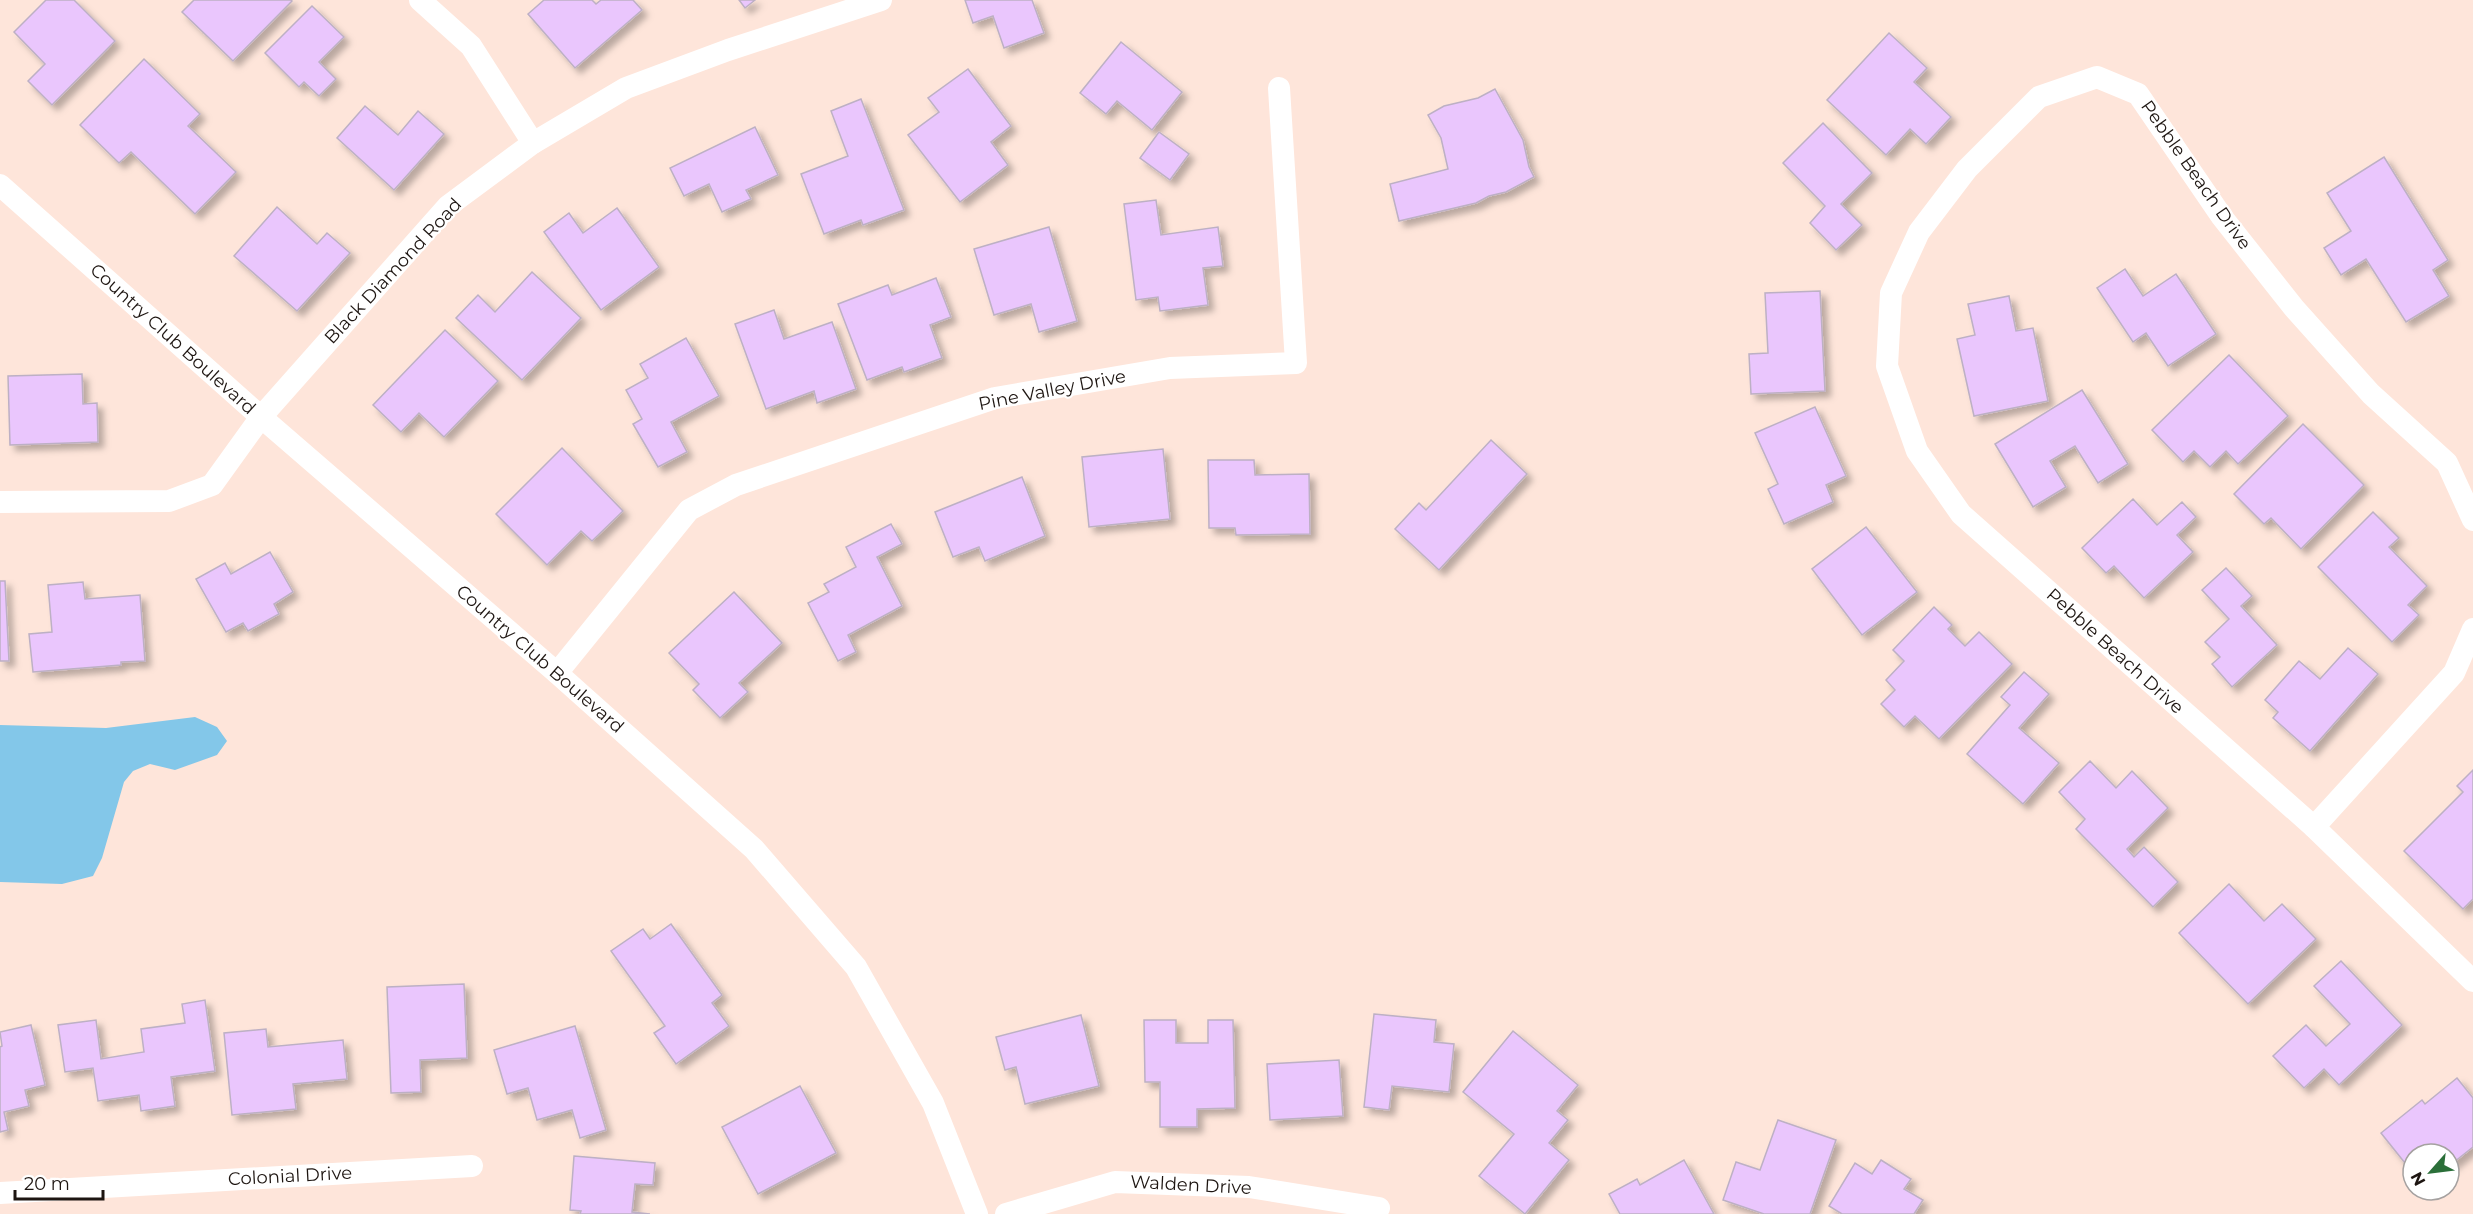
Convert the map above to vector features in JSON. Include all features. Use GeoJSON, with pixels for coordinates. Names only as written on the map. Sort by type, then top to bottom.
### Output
{"type":"FeatureCollection","features":[{"type":"Feature","properties":{"kind":"street"},"geometry":{"type":"LineString","coordinates":[[420,0],[471,46],[533,143]]}},
{"type":"Feature","properties":{"kind":"street","name":"Black Diamond Road"},"geometry":{"type":"LineString","coordinates":[[0,502],[169,501],[212,485],[261,417],[448,206],[533,143],[626,88],[729,50],[881,0]]}},
{"type":"Feature","properties":{"kind":"street","name":"Pebble Beach Drive"},"geometry":{"type":"LineString","coordinates":[[2473,520],[2447,463],[2372,394],[2294,308],[2222,217],[2138,94],[2097,77],[2039,97],[1967,170],[1919,232],[1891,293],[1887,366],[1917,451],[1961,514],[2314,827],[2473,981]]}},
{"type":"Feature","properties":{"kind":"street","name":"Pine Valley Drive"},"geometry":{"type":"LineString","coordinates":[[557,673],[689,510],[736,485],[995,398],[1170,368],[1296,363],[1279,88]]}},
{"type":"Feature","properties":{"kind":"street","name":"Country Club Boulevard"},"geometry":{"type":"LineString","coordinates":[[0,185],[261,417],[557,673],[754,849],[856,967],[933,1103],[977,1214]]}},
{"type":"Feature","properties":{"kind":"street"},"geometry":{"type":"LineString","coordinates":[[2314,827],[2454,673],[2473,629]]}},
{"type":"Feature","properties":{"kind":"street","name":"Colonial Drive"},"geometry":{"type":"LineString","coordinates":[[0,1193],[472,1166]]}},
{"type":"Feature","properties":{"kind":"street","name":"Walden Drive"},"geometry":{"type":"LineString","coordinates":[[1006,1214],[1115,1182],[1249,1187],[1379,1208]]}},
{"type":"Feature","properties":{"kind":"water"},"geometry":{"type":"Polygon","coordinates":[[[195,717],[217,727],[227,741],[217,755],[175,770],[150,764],[133,771],[124,782],[102,858],[93,876],[62,884],[0,882],[0,725],[106,728],[195,717]]]}},
{"type":"Feature","properties":{"kind":"building"},"geometry":{"type":"Polygon","coordinates":[[[46,0],[74,0],[115,41],[52,105],[28,81],[45,64],[14,32],[46,0]]]}},
{"type":"Feature","properties":{"kind":"building"},"geometry":{"type":"Polygon","coordinates":[[[194,0],[292,1],[233,61],[182,12],[194,0]]]}},
{"type":"Feature","properties":{"kind":"building"},"geometry":{"type":"Polygon","coordinates":[[[544,0],[592,0],[596,4],[601,0],[633,0],[642,10],[575,68],[528,14],[544,0]]]}},
{"type":"Feature","properties":{"kind":"building"},"geometry":{"type":"Polygon","coordinates":[[[739,0],[755,0],[745,8],[739,0]]]}},
{"type":"Feature","properties":{"kind":"building"},"geometry":{"type":"Polygon","coordinates":[[[965,0],[1032,0],[1044,33],[1004,48],[993,16],[973,23],[965,0]]]}},
{"type":"Feature","properties":{"kind":"building"},"geometry":{"type":"Polygon","coordinates":[[[312,6],[344,37],[319,62],[336,79],[319,96],[304,82],[299,87],[265,53],[312,6]]]}},
{"type":"Feature","properties":{"kind":"building"},"geometry":{"type":"Polygon","coordinates":[[[1889,33],[1927,68],[1914,82],[1951,117],[1926,144],[1910,129],[1886,155],[1827,100],[1889,33]]]}},
{"type":"Feature","properties":{"kind":"building"},"geometry":{"type":"Polygon","coordinates":[[[1121,42],[1182,92],[1152,130],[1117,101],[1106,114],[1080,93],[1121,42]]]}},
{"type":"Feature","properties":{"kind":"building"},"geometry":{"type":"Polygon","coordinates":[[[144,59],[200,114],[188,126],[236,172],[195,214],[131,152],[119,163],[80,125],[144,59]]]}},
{"type":"Feature","properties":{"kind":"building"},"geometry":{"type":"Polygon","coordinates":[[[968,69],[1011,126],[991,142],[1008,165],[960,202],[908,135],[939,112],[928,98],[968,69]]]}},
{"type":"Feature","properties":{"kind":"building"},"geometry":{"type":"Polygon","coordinates":[[[1495,89],[1523,140],[1529,167],[1534,177],[1506,192],[1489,196],[1476,203],[1399,221],[1390,184],[1448,169],[1441,138],[1428,115],[1444,106],[1478,98],[1495,89]]]}},
{"type":"Feature","properties":{"kind":"building"},"geometry":{"type":"Polygon","coordinates":[[[861,99],[904,210],[863,225],[861,220],[824,234],[801,174],[848,156],[831,111],[861,99]]]}},
{"type":"Feature","properties":{"kind":"building"},"geometry":{"type":"Polygon","coordinates":[[[365,106],[398,135],[418,111],[444,134],[394,190],[337,138],[365,106]]]}},
{"type":"Feature","properties":{"kind":"building"},"geometry":{"type":"Polygon","coordinates":[[[1823,123],[1872,173],[1841,204],[1862,225],[1836,250],[1810,223],[1825,206],[1783,163],[1823,123]]]}},
{"type":"Feature","properties":{"kind":"building"},"geometry":{"type":"Polygon","coordinates":[[[755,127],[778,175],[746,190],[751,199],[722,212],[709,184],[684,196],[670,168],[755,127]]]}},
{"type":"Feature","properties":{"kind":"building"},"geometry":{"type":"Polygon","coordinates":[[[1159,132],[1189,154],[1170,180],[1140,158],[1159,132]]]}},
{"type":"Feature","properties":{"kind":"building"},"geometry":{"type":"Polygon","coordinates":[[[2384,157],[2448,260],[2433,270],[2449,296],[2406,322],[2366,259],[2341,275],[2324,248],[2351,231],[2327,193],[2384,157]]]}},
{"type":"Feature","properties":{"kind":"building"},"geometry":{"type":"Polygon","coordinates":[[[1156,200],[1161,235],[1218,227],[1223,266],[1203,268],[1208,305],[1160,311],[1158,297],[1136,300],[1124,204],[1156,200]]]}},
{"type":"Feature","properties":{"kind":"building"},"geometry":{"type":"Polygon","coordinates":[[[277,207],[317,244],[327,233],[350,253],[297,311],[234,256],[277,207]]]}},
{"type":"Feature","properties":{"kind":"building"},"geometry":{"type":"Polygon","coordinates":[[[617,208],[659,267],[601,310],[544,232],[569,213],[583,233],[617,208]]]}},
{"type":"Feature","properties":{"kind":"building"},"geometry":{"type":"Polygon","coordinates":[[[1049,227],[1077,321],[1039,332],[1031,304],[994,315],[974,249],[1049,227]]]}},
{"type":"Feature","properties":{"kind":"building"},"geometry":{"type":"Polygon","coordinates":[[[2125,269],[2143,296],[2176,274],[2216,334],[2168,366],[2146,333],[2133,342],[2097,288],[2125,269]]]}},
{"type":"Feature","properties":{"kind":"building"},"geometry":{"type":"Polygon","coordinates":[[[532,272],[581,318],[522,380],[456,318],[478,295],[495,312],[532,272]]]}},
{"type":"Feature","properties":{"kind":"building"},"geometry":{"type":"Polygon","coordinates":[[[936,278],[951,317],[930,325],[942,358],[904,372],[902,367],[867,380],[838,304],[888,285],[892,295],[936,278]]]}},
{"type":"Feature","properties":{"kind":"building"},"geometry":{"type":"Polygon","coordinates":[[[1820,291],[1825,391],[1751,394],[1749,354],[1768,353],[1765,293],[1820,291]]]}},
{"type":"Feature","properties":{"kind":"building"},"geometry":{"type":"Polygon","coordinates":[[[2009,296],[2016,331],[2033,328],[2048,401],[1974,416],[1957,339],[1975,335],[1968,304],[2009,296]]]}},
{"type":"Feature","properties":{"kind":"building"},"geometry":{"type":"Polygon","coordinates":[[[774,310],[784,339],[832,322],[856,389],[817,403],[814,391],[766,409],[735,324],[774,310]]]}},
{"type":"Feature","properties":{"kind":"building"},"geometry":{"type":"Polygon","coordinates":[[[445,330],[498,381],[444,437],[419,413],[401,432],[373,405],[445,330]]]}},
{"type":"Feature","properties":{"kind":"building"},"geometry":{"type":"Polygon","coordinates":[[[686,338],[719,396],[671,422],[687,452],[658,467],[633,424],[642,419],[626,390],[648,378],[640,364],[686,338]]]}},
{"type":"Feature","properties":{"kind":"building"},"geometry":{"type":"Polygon","coordinates":[[[2229,355],[2288,416],[2238,464],[2226,451],[2210,467],[2194,451],[2183,462],[2152,430],[2229,355]]]}},
{"type":"Feature","properties":{"kind":"building"},"geometry":{"type":"Polygon","coordinates":[[[82,374],[83,404],[97,403],[98,442],[10,445],[8,376],[82,374]]]}},
{"type":"Feature","properties":{"kind":"building"},"geometry":{"type":"Polygon","coordinates":[[[2082,390],[2128,464],[2098,483],[2075,446],[2050,461],[2066,487],[2033,507],[1995,444],[2082,390]]]}},
{"type":"Feature","properties":{"kind":"building"},"geometry":{"type":"Polygon","coordinates":[[[1815,407],[1846,476],[1826,485],[1833,502],[1784,524],[1768,489],[1778,484],[1755,433],[1815,407]]]}},
{"type":"Feature","properties":{"kind":"building"},"geometry":{"type":"Polygon","coordinates":[[[2303,424],[2364,485],[2301,549],[2271,518],[2264,524],[2234,494],[2303,424]]]}},
{"type":"Feature","properties":{"kind":"building"},"geometry":{"type":"Polygon","coordinates":[[[1491,440],[1527,474],[1439,570],[1395,529],[1419,503],[1426,510],[1491,440]]]}},
{"type":"Feature","properties":{"kind":"building"},"geometry":{"type":"Polygon","coordinates":[[[562,448],[623,511],[592,541],[581,531],[547,565],[496,514],[562,448]]]}},
{"type":"Feature","properties":{"kind":"building"},"geometry":{"type":"Polygon","coordinates":[[[1163,449],[1170,519],[1089,527],[1082,457],[1163,449]]]}},
{"type":"Feature","properties":{"kind":"building"},"geometry":{"type":"Polygon","coordinates":[[[1208,460],[1254,460],[1255,475],[1309,474],[1310,534],[1236,535],[1235,528],[1209,528],[1208,460]]]}},
{"type":"Feature","properties":{"kind":"building"},"geometry":{"type":"Polygon","coordinates":[[[1022,477],[1045,536],[985,561],[979,547],[953,557],[935,512],[1022,477]]]}},
{"type":"Feature","properties":{"kind":"building"},"geometry":{"type":"Polygon","coordinates":[[[2133,499],[2157,525],[2182,502],[2196,517],[2177,535],[2193,552],[2144,598],[2114,566],[2106,573],[2082,548],[2133,499]]]}},
{"type":"Feature","properties":{"kind":"building"},"geometry":{"type":"Polygon","coordinates":[[[2373,512],[2399,538],[2389,547],[2427,586],[2408,605],[2419,615],[2392,642],[2318,567],[2373,512]]]}},
{"type":"Feature","properties":{"kind":"building"},"geometry":{"type":"Polygon","coordinates":[[[891,524],[902,544],[877,557],[902,606],[848,635],[856,652],[838,661],[808,603],[829,592],[824,584],[856,567],[846,547],[891,524]]]}},
{"type":"Feature","properties":{"kind":"building"},"geometry":{"type":"Polygon","coordinates":[[[1866,527],[1917,592],[1862,635],[1812,569],[1866,527]]]}},
{"type":"Feature","properties":{"kind":"building"},"geometry":{"type":"Polygon","coordinates":[[[270,552],[293,592],[274,604],[279,614],[248,631],[243,623],[226,632],[196,579],[225,563],[231,574],[270,552]]]}},
{"type":"Feature","properties":{"kind":"building"},"geometry":{"type":"Polygon","coordinates":[[[2226,568],[2252,596],[2241,606],[2277,645],[2232,687],[2212,664],[2220,657],[2205,642],[2229,619],[2202,590],[2226,568]]]}},
{"type":"Feature","properties":{"kind":"building"},"geometry":{"type":"Polygon","coordinates":[[[0,581],[5,581],[9,661],[0,661],[0,581]]]}},
{"type":"Feature","properties":{"kind":"building"},"geometry":{"type":"Polygon","coordinates":[[[83,582],[85,599],[140,595],[145,661],[33,672],[29,634],[52,632],[48,585],[83,582]]]}},
{"type":"Feature","properties":{"kind":"building"},"geometry":{"type":"Polygon","coordinates":[[[734,592],[782,643],[739,683],[748,692],[720,718],[693,690],[699,684],[669,653],[734,592]]]}},
{"type":"Feature","properties":{"kind":"building"},"geometry":{"type":"Polygon","coordinates":[[[1934,607],[1952,625],[1948,629],[1965,646],[1979,632],[2012,664],[1939,739],[1915,716],[1904,727],[1881,704],[1895,690],[1886,680],[1904,661],[1893,650],[1934,607]]]}},
{"type":"Feature","properties":{"kind":"building"},"geometry":{"type":"Polygon","coordinates":[[[2348,648],[2378,674],[2310,751],[2273,718],[2278,712],[2265,700],[2299,661],[2320,679],[2348,648]]]}},
{"type":"Feature","properties":{"kind":"building"},"geometry":{"type":"Polygon","coordinates":[[[2024,672],[2049,694],[2019,728],[2059,763],[2023,804],[1967,754],[2010,705],[2001,697],[2024,672]]]}},
{"type":"Feature","properties":{"kind":"building"},"geometry":{"type":"Polygon","coordinates":[[[2090,761],[2116,788],[2132,771],[2168,808],[2127,849],[2134,857],[2144,847],[2178,882],[2153,907],[2076,829],[2085,819],[2059,792],[2090,761]]]}},
{"type":"Feature","properties":{"kind":"building"},"geometry":{"type":"Polygon","coordinates":[[[2473,770],[2473,899],[2463,909],[2404,851],[2463,792],[2457,786],[2473,770]]]}},
{"type":"Feature","properties":{"kind":"building"},"geometry":{"type":"Polygon","coordinates":[[[2229,884],[2264,921],[2282,904],[2316,939],[2248,1004],[2179,933],[2229,884]]]}},
{"type":"Feature","properties":{"kind":"building"},"geometry":{"type":"Polygon","coordinates":[[[671,924],[722,995],[712,1003],[729,1026],[676,1064],[654,1033],[665,1026],[611,951],[643,929],[650,939],[671,924]]]}},
{"type":"Feature","properties":{"kind":"building"},"geometry":{"type":"Polygon","coordinates":[[[2341,961],[2402,1025],[2339,1085],[2324,1069],[2304,1088],[2273,1056],[2306,1025],[2326,1046],[2350,1024],[2314,986],[2341,961]]]}},
{"type":"Feature","properties":{"kind":"building"},"geometry":{"type":"Polygon","coordinates":[[[464,984],[467,1058],[420,1060],[421,1092],[391,1093],[387,987],[464,984]]]}},
{"type":"Feature","properties":{"kind":"building"},"geometry":{"type":"Polygon","coordinates":[[[205,1000],[215,1071],[171,1077],[175,1106],[141,1111],[139,1095],[98,1101],[93,1068],[65,1072],[58,1025],[96,1020],[101,1059],[144,1052],[141,1029],[185,1023],[182,1004],[205,1000]]]}},
{"type":"Feature","properties":{"kind":"building"},"geometry":{"type":"Polygon","coordinates":[[[1374,1014],[1436,1020],[1434,1042],[1454,1044],[1449,1092],[1392,1086],[1389,1110],[1364,1107],[1374,1014]]]}},
{"type":"Feature","properties":{"kind":"building"},"geometry":{"type":"Polygon","coordinates":[[[1081,1015],[1099,1086],[1025,1104],[1016,1067],[1005,1070],[996,1037],[1081,1015]]]}},
{"type":"Feature","properties":{"kind":"building"},"geometry":{"type":"Polygon","coordinates":[[[1144,1020],[1176,1020],[1176,1043],[1208,1043],[1208,1020],[1233,1020],[1235,1108],[1197,1109],[1197,1127],[1160,1127],[1160,1082],[1145,1082],[1144,1020]]]}},
{"type":"Feature","properties":{"kind":"building"},"geometry":{"type":"Polygon","coordinates":[[[31,1025],[45,1085],[25,1090],[29,1106],[4,1112],[8,1130],[0,1132],[0,1047],[2,1046],[0,1032],[31,1025]]]}},
{"type":"Feature","properties":{"kind":"building"},"geometry":{"type":"Polygon","coordinates":[[[575,1026],[606,1130],[580,1138],[572,1110],[537,1120],[528,1088],[507,1094],[494,1050],[575,1026]]]}},
{"type":"Feature","properties":{"kind":"building"},"geometry":{"type":"Polygon","coordinates":[[[266,1029],[268,1047],[343,1040],[347,1079],[293,1084],[296,1109],[232,1115],[224,1033],[266,1029]]]}},
{"type":"Feature","properties":{"kind":"building"},"geometry":{"type":"Polygon","coordinates":[[[1513,1031],[1578,1085],[1557,1111],[1568,1120],[1549,1143],[1569,1160],[1525,1214],[1479,1176],[1514,1134],[1463,1092],[1513,1031]]]}},
{"type":"Feature","properties":{"kind":"building"},"geometry":{"type":"Polygon","coordinates":[[[1339,1060],[1343,1116],[1270,1120],[1267,1064],[1339,1060]]]}},
{"type":"Feature","properties":{"kind":"building"},"geometry":{"type":"Polygon","coordinates":[[[2457,1078],[2473,1098],[2473,1147],[2461,1156],[2461,1142],[2401,1142],[2401,1158],[2381,1133],[2422,1100],[2425,1104],[2457,1078]]]}},
{"type":"Feature","properties":{"kind":"building"},"geometry":{"type":"Polygon","coordinates":[[[800,1086],[836,1153],[758,1194],[722,1127],[800,1086]]]}},
{"type":"Feature","properties":{"kind":"building"},"geometry":{"type":"Polygon","coordinates":[[[1778,1120],[1836,1140],[1810,1214],[1764,1214],[1723,1200],[1736,1162],[1760,1170],[1778,1120]]]}},
{"type":"Feature","properties":{"kind":"building"},"geometry":{"type":"Polygon","coordinates":[[[574,1156],[655,1163],[653,1185],[635,1184],[632,1212],[650,1214],[580,1214],[581,1211],[570,1210],[574,1156]]]}},
{"type":"Feature","properties":{"kind":"building"},"geometry":{"type":"Polygon","coordinates":[[[1684,1160],[1714,1214],[1620,1214],[1609,1194],[1637,1179],[1640,1185],[1684,1160]]]}},
{"type":"Feature","properties":{"kind":"building"},"geometry":{"type":"Polygon","coordinates":[[[1881,1160],[1911,1179],[1904,1189],[1923,1200],[1914,1214],[1842,1214],[1829,1206],[1855,1163],[1872,1174],[1881,1160]]]}}]}
